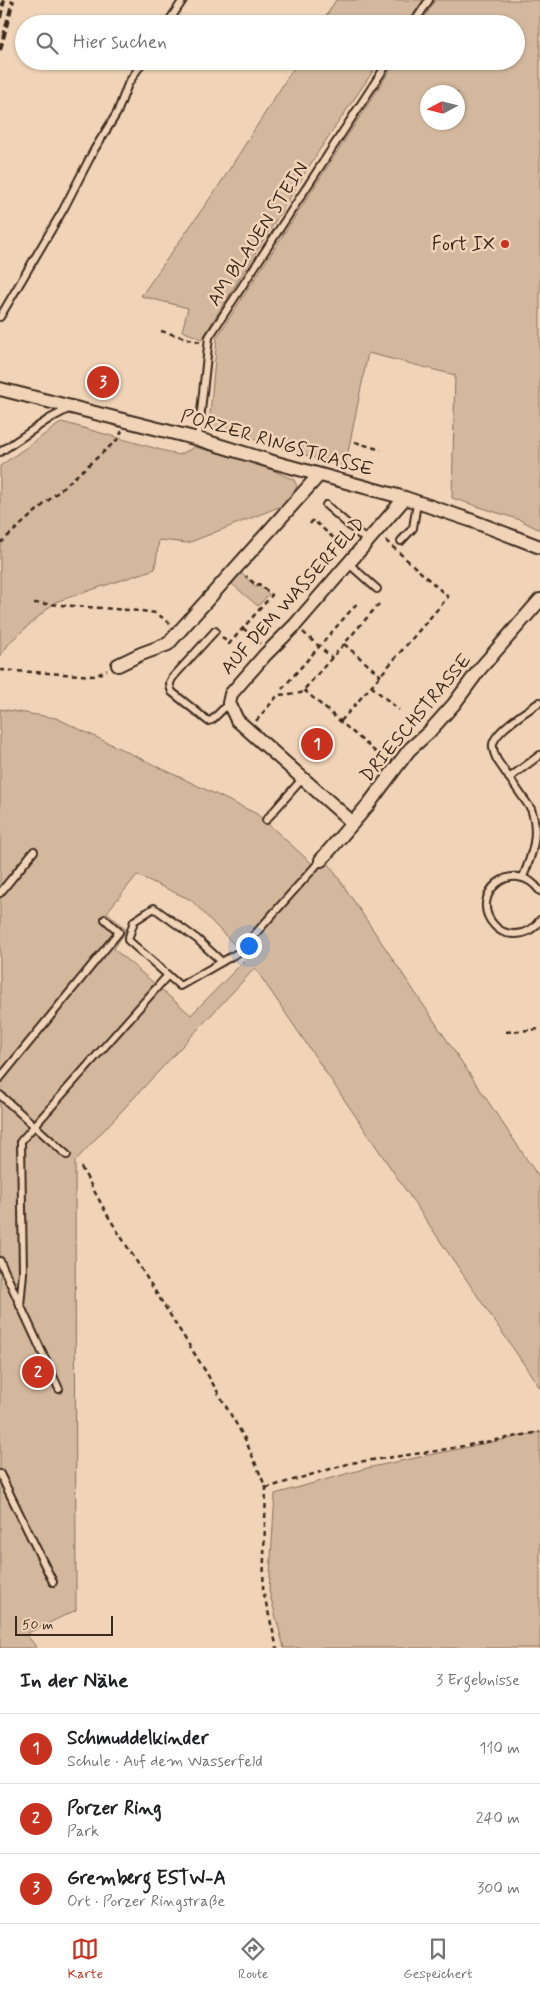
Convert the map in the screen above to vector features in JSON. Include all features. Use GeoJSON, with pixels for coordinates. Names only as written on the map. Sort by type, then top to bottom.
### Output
{"type":"FeatureCollection","features":[{"type":"Feature","properties":{"kind":"street","name":"PORZER RINGSTRASSE"},"geometry":{"type":"LineString","coordinates":[[0,389],[198,439],[411,500],[540,547]]}},
{"type":"Feature","properties":{"kind":"street"},"geometry":{"type":"LineString","coordinates":[[118,665],[168,644],[319,475]]}},
{"type":"Feature","properties":{"kind":"street","name":"AUF DEM WASSERFELD"},"geometry":{"type":"LineString","coordinates":[[353,823],[236,720],[229,703],[231,694],[295,625],[367,541],[411,500]]}},
{"type":"Feature","properties":{"kind":"street","name":"DRIESCHSTRASSE"},"geometry":{"type":"LineString","coordinates":[[321,860],[353,823],[409,750],[429,732],[454,704],[479,670],[540,600]]}},
{"type":"Feature","properties":{"kind":"lane"},"geometry":{"type":"LineString","coordinates":[[173,15],[183,0]]}},
{"type":"Feature","properties":{"kind":"lane"},"geometry":{"type":"LineString","coordinates":[[419,15],[428,0]]}},
{"type":"Feature","properties":{"kind":"lane"},"geometry":{"type":"LineString","coordinates":[[0,317],[63,210],[94,150],[117,112],[128,84],[137,70]]}},
{"type":"Feature","properties":{"kind":"lane","name":"AM BLAUEN STEIN"},"geometry":{"type":"LineString","coordinates":[[198,439],[209,336],[382,70]]}},
{"type":"Feature","properties":{"kind":"lane"},"geometry":{"type":"LineString","coordinates":[[0,452],[49,419],[71,408]]}},
{"type":"Feature","properties":{"kind":"lane"},"geometry":{"type":"LineString","coordinates":[[401,541],[413,528],[411,500]]}},
{"type":"Feature","properties":{"kind":"lane"},"geometry":{"type":"LineString","coordinates":[[326,505],[367,541]]}},
{"type":"Feature","properties":{"kind":"lane"},"geometry":{"type":"LineString","coordinates":[[351,559],[377,589]]}},
{"type":"Feature","properties":{"kind":"lane"},"geometry":{"type":"LineString","coordinates":[[215,630],[170,682],[169,686],[172,692],[208,721],[212,720],[229,703]]}},
{"type":"Feature","properties":{"kind":"lane"},"geometry":{"type":"LineString","coordinates":[[523,877],[536,836],[535,818],[531,809],[497,760],[493,751],[493,743],[498,735],[514,721],[540,702]]}},
{"type":"Feature","properties":{"kind":"lane"},"geometry":{"type":"LineString","coordinates":[[509,778],[540,755]]}},
{"type":"Feature","properties":{"kind":"lane"},"geometry":{"type":"LineString","coordinates":[[266,820],[303,778]]}},
{"type":"Feature","properties":{"kind":"lane"},"geometry":{"type":"LineString","coordinates":[[532,853],[540,848]]}},
{"type":"Feature","properties":{"kind":"lane"},"geometry":{"type":"LineString","coordinates":[[0,893],[34,851]]}},
{"type":"Feature","properties":{"kind":"lane"},"geometry":{"type":"LineString","coordinates":[[222,962],[197,939],[154,908],[134,922],[128,940],[180,986],[222,962],[239,952],[321,860]]}},
{"type":"Feature","properties":{"kind":"lane"},"geometry":{"type":"LineString","coordinates":[[539,922],[531,930],[522,934],[503,932],[489,919],[486,900],[496,883],[504,878],[514,876],[530,880],[540,891]]}},
{"type":"Feature","properties":{"kind":"lane"},"geometry":{"type":"LineString","coordinates":[[0,1078],[119,932],[105,918]]}},
{"type":"Feature","properties":{"kind":"lane"},"geometry":{"type":"LineString","coordinates":[[20,1306],[23,1273],[21,1141],[168,974]]}},
{"type":"Feature","properties":{"kind":"lane"},"geometry":{"type":"LineString","coordinates":[[0,1095],[66,1155]]}},
{"type":"Feature","properties":{"kind":"lane"},"geometry":{"type":"LineString","coordinates":[[0,1261],[59,1389]]}},
{"type":"Feature","properties":{"kind":"lane"},"geometry":{"type":"LineString","coordinates":[[0,1474],[53,1582]]}},
{"type":"Feature","properties":{"kind":"path"},"geometry":{"type":"LineString","coordinates":[[160,331],[208,344]]}},
{"type":"Feature","properties":{"kind":"path"},"geometry":{"type":"LineString","coordinates":[[0,542],[117,440],[127,421]]}},
{"type":"Feature","properties":{"kind":"path"},"geometry":{"type":"LineString","coordinates":[[355,442],[381,450]]}},
{"type":"Feature","properties":{"kind":"path"},"geometry":{"type":"LineString","coordinates":[[310,524],[313,520],[332,536],[351,559]]}},
{"type":"Feature","properties":{"kind":"path"},"geometry":{"type":"LineString","coordinates":[[376,531],[452,598]]}},
{"type":"Feature","properties":{"kind":"path"},"geometry":{"type":"LineString","coordinates":[[328,541],[332,536]]}},
{"type":"Feature","properties":{"kind":"path"},"geometry":{"type":"LineString","coordinates":[[215,630],[229,644],[272,595],[259,584],[257,586],[237,568]]}},
{"type":"Feature","properties":{"kind":"path"},"geometry":{"type":"LineString","coordinates":[[341,722],[448,596]]}},
{"type":"Feature","properties":{"kind":"path"},"geometry":{"type":"LineString","coordinates":[[282,689],[359,602]]}},
{"type":"Feature","properties":{"kind":"path"},"geometry":{"type":"LineString","coordinates":[[34,604],[141,611],[156,614],[181,630]]}},
{"type":"Feature","properties":{"kind":"path"},"geometry":{"type":"LineString","coordinates":[[248,730],[278,695],[301,693],[379,604]]}},
{"type":"Feature","properties":{"kind":"path"},"geometry":{"type":"LineString","coordinates":[[295,625],[332,658]]}},
{"type":"Feature","properties":{"kind":"path"},"geometry":{"type":"LineString","coordinates":[[243,628],[269,652]]}},
{"type":"Feature","properties":{"kind":"path"},"geometry":{"type":"LineString","coordinates":[[344,644],[380,676]]}},
{"type":"Feature","properties":{"kind":"path"},"geometry":{"type":"LineString","coordinates":[[0,670],[95,676],[118,665]]}},
{"type":"Feature","properties":{"kind":"path"},"geometry":{"type":"LineString","coordinates":[[371,686],[400,710]]}},
{"type":"Feature","properties":{"kind":"path"},"geometry":{"type":"LineString","coordinates":[[304,690],[395,769]]}},
{"type":"Feature","properties":{"kind":"path"},"geometry":{"type":"LineString","coordinates":[[506,1032],[540,1029]]}},
{"type":"Feature","properties":{"kind":"path"},"geometry":{"type":"LineString","coordinates":[[81,1167],[108,1216],[206,1372],[245,1439],[266,1488],[263,1591],[277,1648]]}},
{"type":"Feature","properties":{"kind":"path"},"geometry":{"type":"LineString","coordinates":[[266,1488],[352,1463],[436,1451],[540,1432]]}},
{"type":"Feature","properties":{"kind":"shaded area"},"geometry":{"type":"Polygon","coordinates":[[[336,0],[423,0],[412,15],[327,15],[336,0]]]}},
{"type":"Feature","properties":{"kind":"shaded area"},"geometry":{"type":"Polygon","coordinates":[[[435,0],[540,0],[540,530],[520,520],[452,498],[455,375],[368,353],[345,467],[209,426],[217,337],[390,70],[525,70],[525,15],[426,15],[435,0]]]}},
{"type":"Feature","properties":{"kind":"shaded area"},"geometry":{"type":"Polygon","coordinates":[[[292,70],[374,70],[318,152],[202,339],[182,331],[188,308],[141,296],[220,184],[292,70]]]}},
{"type":"Feature","properties":{"kind":"shaded area"},"geometry":{"type":"Polygon","coordinates":[[[62,422],[179,455],[195,447],[257,463],[294,480],[297,486],[284,505],[188,543],[159,540],[155,569],[55,602],[10,642],[0,657],[0,466],[62,422]]]}},
{"type":"Feature","properties":{"kind":"shaded area"},"geometry":{"type":"Polygon","coordinates":[[[241,573],[255,586],[259,585],[269,594],[258,606],[232,584],[241,573]]]}},
{"type":"Feature","properties":{"kind":"shaded area"},"geometry":{"type":"Polygon","coordinates":[[[0,709],[56,718],[257,814],[318,869],[327,861],[540,1179],[540,1388],[255,968],[75,1161],[76,1610],[26,1634],[37,1648],[0,1648],[0,709]],[[137,875],[107,912],[126,930],[114,949],[191,1015],[247,958],[191,900],[137,875]]]}},
{"type":"Feature","properties":{"kind":"shaded area"},"geometry":{"type":"Polygon","coordinates":[[[540,1432],[540,1648],[284,1648],[269,1591],[275,1494],[367,1468],[540,1432]]]}},
{"type":"Feature","properties":{"kind":"railway"},"geometry":{"type":"LineString","coordinates":[[0,18],[4,0]]}},
{"type":"Feature","properties":{"kind":"railway"},"geometry":{"type":"LineString","coordinates":[[0,50],[13,0]]}},
{"type":"Feature","properties":{"kind":"place","name":"Fort IX"},"geometry":{"type":"Point","coordinates":[505,244]}},
{"type":"Feature","properties":{"kind":"place","name":"Gremberg ESTW-A"},"geometry":{"type":"Point","coordinates":[103,382]}},
{"type":"Feature","properties":{"kind":"place","name":"Schmuddelkinder"},"geometry":{"type":"Point","coordinates":[317,744]}},
{"type":"Feature","properties":{"kind":"place","name":"Porzer Ring"},"geometry":{"type":"Point","coordinates":[38,1372]}}]}
